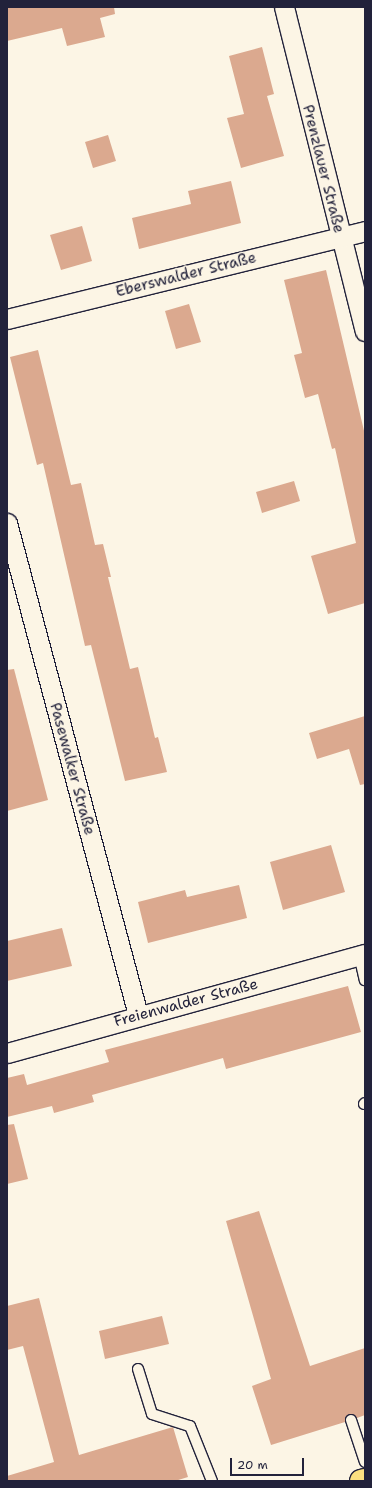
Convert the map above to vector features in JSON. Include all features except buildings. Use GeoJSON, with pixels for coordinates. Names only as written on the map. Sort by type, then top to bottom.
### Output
{"type":"FeatureCollection","features":[{"type":"Feature","properties":{"kind":"main road"},"geometry":{"type":"LineString","coordinates":[[361,1481],[365,1480]]}},
{"type":"Feature","properties":{"kind":"street","name":"Prenzlauer Straße"},"geometry":{"type":"LineString","coordinates":[[284,7],[340,237],[365,331]]}},
{"type":"Feature","properties":{"kind":"street","name":"Eberswalder Straße"},"geometry":{"type":"LineString","coordinates":[[7,319],[365,231]]}},
{"type":"Feature","properties":{"kind":"street","name":"Pasewalker Straße"},"geometry":{"type":"LineString","coordinates":[[7,523],[138,1015]]}},
{"type":"Feature","properties":{"kind":"street","name":"Freienwalder Straße"},"geometry":{"type":"LineString","coordinates":[[7,1053],[138,1015],[362,955]]}},
{"type":"Feature","properties":{"kind":"lane"},"geometry":{"type":"LineString","coordinates":[[362,955],[365,980]]}},
{"type":"Feature","properties":{"kind":"lane"},"geometry":{"type":"LineString","coordinates":[[138,1369],[152,1414],[190,1426],[212,1481]]}},
{"type":"Feature","properties":{"kind":"lane"},"geometry":{"type":"LineString","coordinates":[[352,1420],[365,1462]]}}]}
